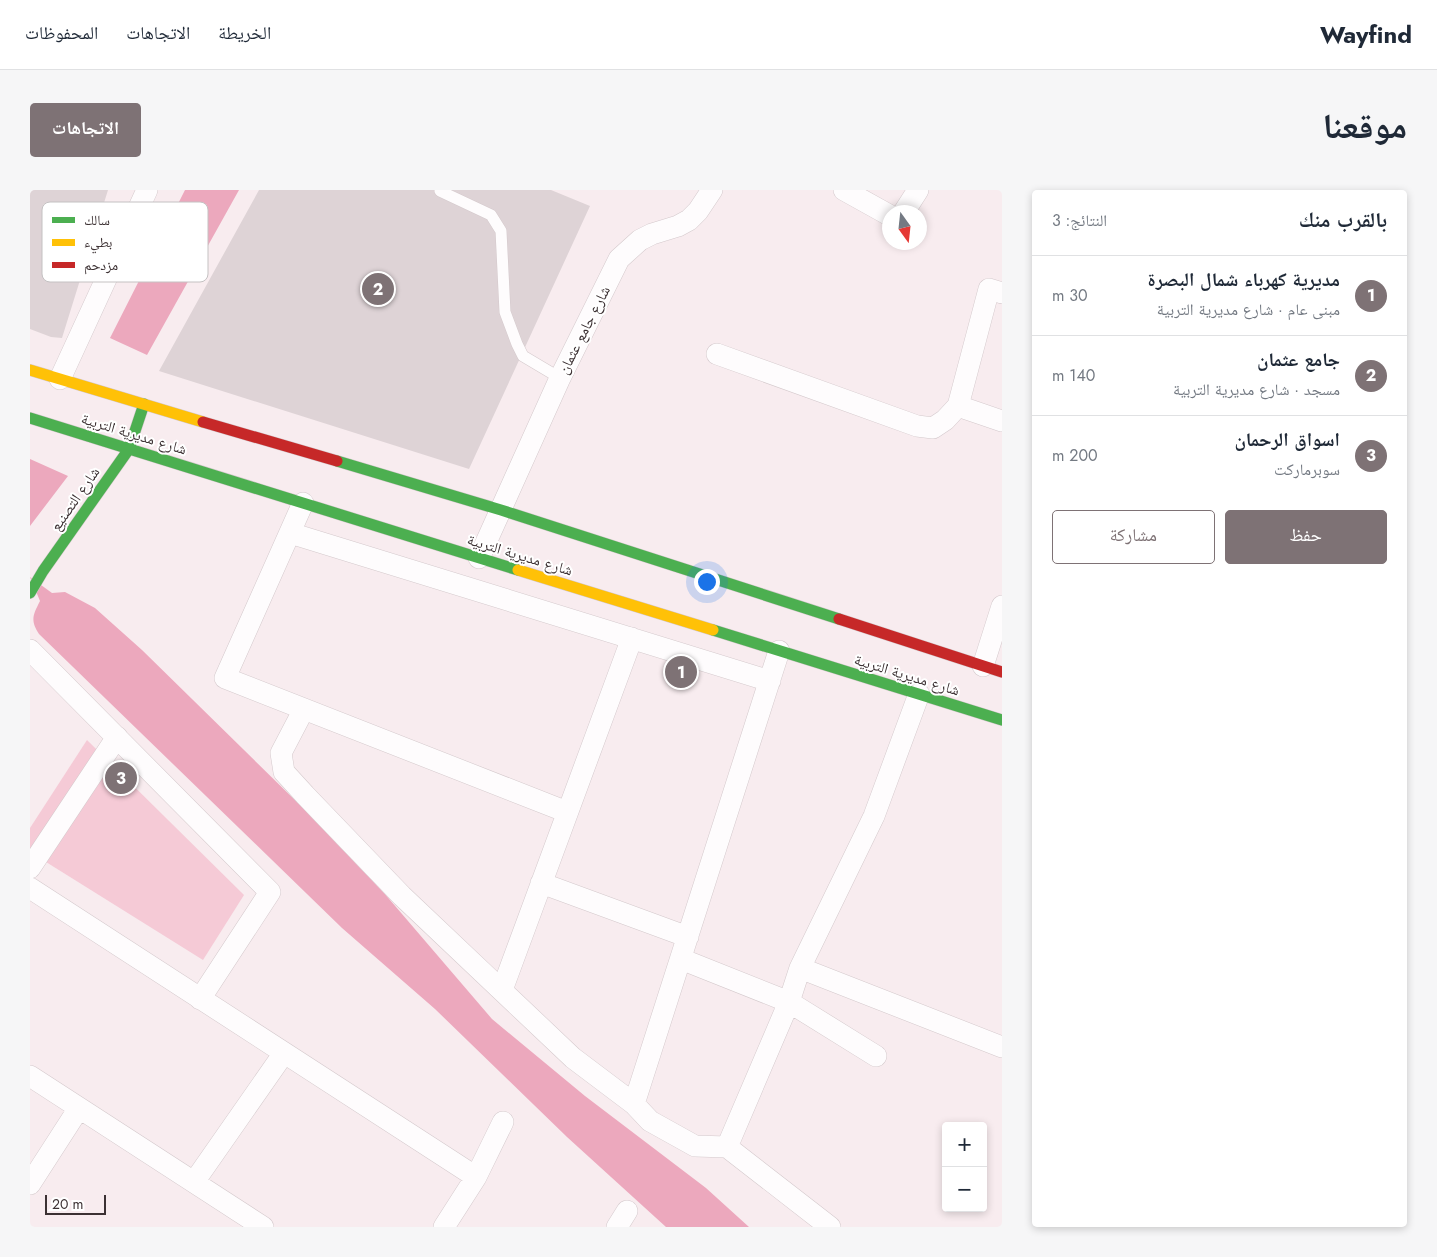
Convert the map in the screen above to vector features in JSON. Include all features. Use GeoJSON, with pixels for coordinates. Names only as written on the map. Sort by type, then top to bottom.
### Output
{"type":"FeatureCollection","features":[{"type":"Feature","properties":{"kind":"main road","name":"شارع مديرية التربية"},"geometry":{"type":"LineString","coordinates":[[30,370],[501,510],[994,669]]}},
{"type":"Feature","properties":{"kind":"main road","name":"شارع التصنيع"},"geometry":{"type":"LineString","coordinates":[[30,593],[43,571],[129,449],[144,404]]}},
{"type":"Feature","properties":{"kind":"main road","name":"شارع مديرية التربية"},"geometry":{"type":"LineString","coordinates":[[30,418],[1002,720]]}},
{"type":"Feature","properties":{"kind":"main road"},"geometry":{"type":"LineString","coordinates":[[994,669],[1002,683]]}},
{"type":"Feature","properties":{"kind":"main road"},"geometry":{"type":"LineString","coordinates":[[978,712],[995,708]]}},
{"type":"Feature","properties":{"kind":"street"},"geometry":{"type":"LineString","coordinates":[[141,202],[147,190]]}},
{"type":"Feature","properties":{"kind":"street","name":"شارع جامع عثمان"},"geometry":{"type":"LineString","coordinates":[[479,558],[560,378],[619,259],[640,240],[689,220],[698,211],[712,190]]}},
{"type":"Feature","properties":{"kind":"street"},"geometry":{"type":"LineString","coordinates":[[844,190],[882,211]]}},
{"type":"Feature","properties":{"kind":"street"},"geometry":{"type":"LineString","coordinates":[[908,205],[918,190]]}},
{"type":"Feature","properties":{"kind":"street"},"geometry":{"type":"LineString","coordinates":[[60,379],[105,282]]}},
{"type":"Feature","properties":{"kind":"street"},"geometry":{"type":"LineString","coordinates":[[717,354],[917,426],[933,428],[945,420],[958,406],[989,289],[1002,293]]}},
{"type":"Feature","properties":{"kind":"street"},"geometry":{"type":"LineString","coordinates":[[958,406],[1002,421]]}},
{"type":"Feature","properties":{"kind":"street"},"geometry":{"type":"LineString","coordinates":[[303,503],[225,678],[567,812]]}},
{"type":"Feature","properties":{"kind":"street"},"geometry":{"type":"LineString","coordinates":[[290,532],[770,681]]}},
{"type":"Feature","properties":{"kind":"street"},"geometry":{"type":"LineString","coordinates":[[994,669],[1002,606]]}},
{"type":"Feature","properties":{"kind":"street"},"geometry":{"type":"LineString","coordinates":[[502,990],[632,638]]}},
{"type":"Feature","properties":{"kind":"street"},"geometry":{"type":"LineString","coordinates":[[30,650],[270,892],[200,999]]}},
{"type":"Feature","properties":{"kind":"street"},"geometry":{"type":"LineString","coordinates":[[634,1104],[779,651]]}},
{"type":"Feature","properties":{"kind":"street"},"geometry":{"type":"LineString","coordinates":[[727,1146],[788,1002],[800,968],[874,816],[919,694]]}},
{"type":"Feature","properties":{"kind":"street"},"geometry":{"type":"LineString","coordinates":[[304,709],[280,753],[284,772],[402,896],[573,1058],[634,1104],[650,1121],[695,1146],[727,1146],[830,1227]]}},
{"type":"Feature","properties":{"kind":"street"},"geometry":{"type":"LineString","coordinates":[[30,868],[116,737]]}},
{"type":"Feature","properties":{"kind":"street"},"geometry":{"type":"LineString","coordinates":[[541,884],[688,937]]}},
{"type":"Feature","properties":{"kind":"street"},"geometry":{"type":"LineString","coordinates":[[30,888],[476,1177]]}},
{"type":"Feature","properties":{"kind":"street"},"geometry":{"type":"LineString","coordinates":[[681,959],[788,1002],[876,1056]]}},
{"type":"Feature","properties":{"kind":"street"},"geometry":{"type":"LineString","coordinates":[[800,968],[1002,1047]]}},
{"type":"Feature","properties":{"kind":"street"},"geometry":{"type":"LineString","coordinates":[[194,1182],[284,1053]]}},
{"type":"Feature","properties":{"kind":"street"},"geometry":{"type":"LineString","coordinates":[[30,1076],[263,1227]]}},
{"type":"Feature","properties":{"kind":"street"},"geometry":{"type":"LineString","coordinates":[[30,1184],[80,1108]]}},
{"type":"Feature","properties":{"kind":"street"},"geometry":{"type":"LineString","coordinates":[[444,1227],[476,1177],[504,1122]]}},
{"type":"Feature","properties":{"kind":"lane"},"geometry":{"type":"LineString","coordinates":[[440,191],[491,215],[501,231],[504,312],[514,336],[523,356],[560,378]]}},
{"type":"Feature","properties":{"kind":"shaded area"},"geometry":{"type":"Polygon","coordinates":[[[185,190],[239,190],[208,246],[208,202],[179,202],[185,190]]]}},
{"type":"Feature","properties":{"kind":"shaded area"},"geometry":{"type":"Polygon","coordinates":[[[138,282],[188,282],[147,355],[110,338],[138,282]]]}},
{"type":"Feature","properties":{"kind":"shaded area"},"geometry":{"type":"Polygon","coordinates":[[[30,459],[68,476],[30,526],[30,459]]]}},
{"type":"Feature","properties":{"kind":"shaded area"},"geometry":{"type":"Polygon","coordinates":[[[30,577],[52,593],[65,592],[95,608],[142,650],[302,807],[384,893],[492,1019],[585,1096],[706,1188],[749,1227],[666,1227],[567,1137],[435,1009],[342,928],[39,634],[34,625],[34,618],[40,601],[30,577]]]}},
{"type":"Feature","properties":{"kind":"shaded area"},"geometry":{"type":"Polygon","coordinates":[[[87,740],[244,895],[203,960],[30,852],[30,828],[87,740]]]}},
{"type":"Feature","properties":{"kind":"building"},"geometry":{"type":"Polygon","coordinates":[[[30,190],[108,190],[104,202],[42,202],[42,282],[79,282],[62,338],[51,337],[30,329],[30,190]]]}},
{"type":"Feature","properties":{"kind":"building"},"geometry":{"type":"Polygon","coordinates":[[[259,190],[551,190],[590,206],[469,469],[159,371],[259,190]]]}},
{"type":"Feature","properties":{"kind":"traffic: fast"},"geometry":{"type":"LineString","coordinates":[[30,593],[43,571],[129,449],[144,404]]}},
{"type":"Feature","properties":{"kind":"traffic: fast"},"geometry":{"type":"LineString","coordinates":[[30,418],[518,570]]}},
{"type":"Feature","properties":{"kind":"traffic: fast"},"geometry":{"type":"LineString","coordinates":[[337,461],[501,510],[839,619]]}},
{"type":"Feature","properties":{"kind":"traffic: fast"},"geometry":{"type":"LineString","coordinates":[[713,630],[1002,720]]}},
{"type":"Feature","properties":{"kind":"traffic: slow"},"geometry":{"type":"LineString","coordinates":[[30,370],[203,422]]}},
{"type":"Feature","properties":{"kind":"traffic: slow"},"geometry":{"type":"LineString","coordinates":[[518,570],[713,630]]}},
{"type":"Feature","properties":{"kind":"traffic: jam"},"geometry":{"type":"LineString","coordinates":[[203,422],[337,461]]}},
{"type":"Feature","properties":{"kind":"traffic: jam"},"geometry":{"type":"LineString","coordinates":[[839,619],[1002,672]]}},
{"type":"Feature","properties":{"kind":"place","name":"جامع عثمان"},"geometry":{"type":"Point","coordinates":[378,289]}},
{"type":"Feature","properties":{"kind":"place","name":"مديرية كهرباء شمال البصرة"},"geometry":{"type":"Point","coordinates":[681,672]}},
{"type":"Feature","properties":{"kind":"place","name":"اسواق الرحمان"},"geometry":{"type":"Point","coordinates":[121,778]}}]}
